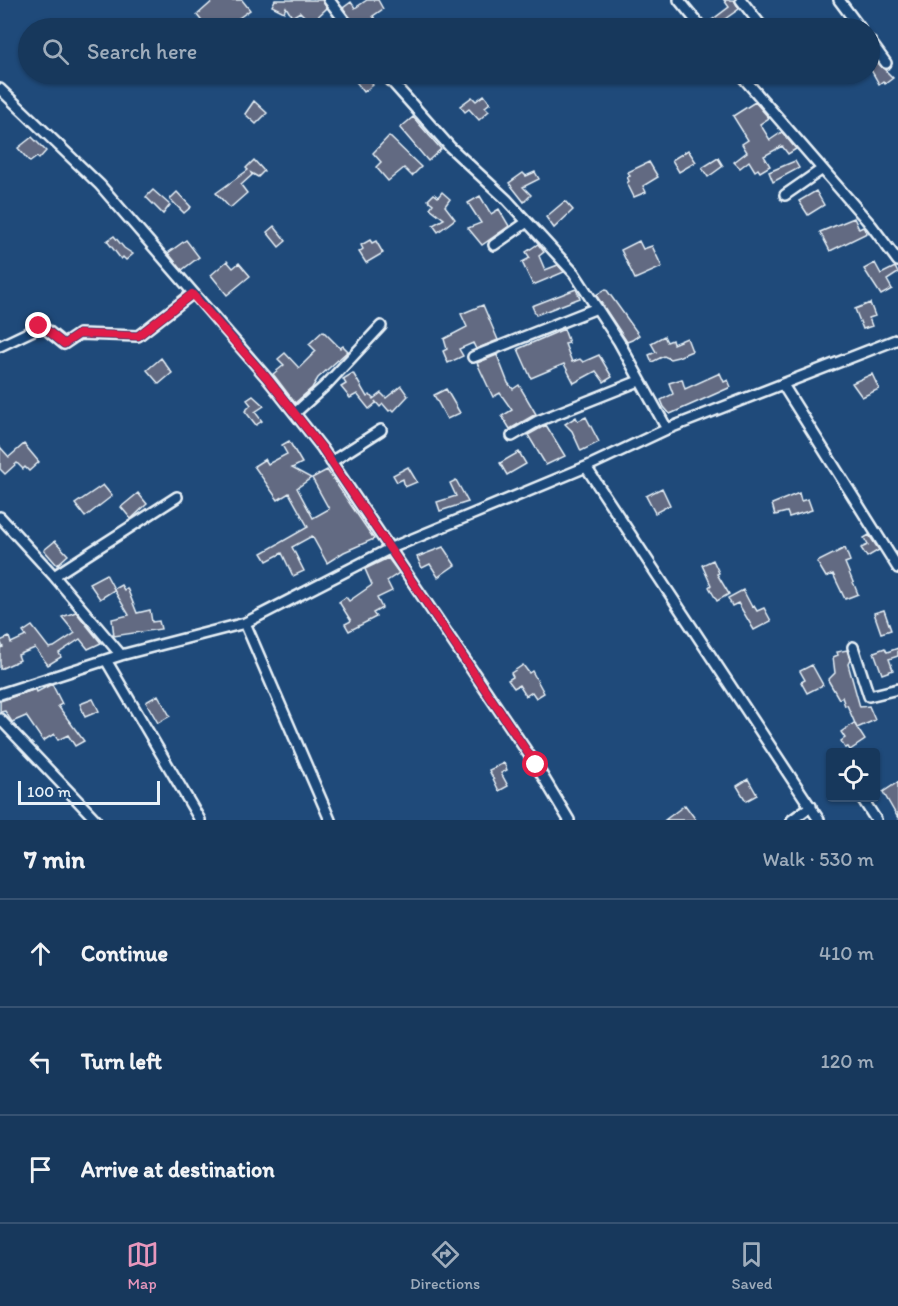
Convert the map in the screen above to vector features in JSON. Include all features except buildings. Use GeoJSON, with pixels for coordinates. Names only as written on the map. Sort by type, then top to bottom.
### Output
{"type":"FeatureCollection","features":[{"type":"Feature","properties":{"kind":"street"},"geometry":{"type":"LineString","coordinates":[[329,0],[342,18]]}},
{"type":"Feature","properties":{"kind":"street"},"geometry":{"type":"LineString","coordinates":[[679,0],[694,18]]}},
{"type":"Feature","properties":{"kind":"street"},"geometry":{"type":"LineString","coordinates":[[741,0],[756,18]]}},
{"type":"Feature","properties":{"kind":"street"},"geometry":{"type":"LineString","coordinates":[[839,0],[853,18]]}},
{"type":"Feature","properties":{"kind":"street"},"geometry":{"type":"LineString","coordinates":[[880,55],[886,63]]}},
{"type":"Feature","properties":{"kind":"street"},"geometry":{"type":"LineString","coordinates":[[394,84],[450,147],[527,222],[574,273],[619,342],[667,429]]}},
{"type":"Feature","properties":{"kind":"street"},"geometry":{"type":"LineString","coordinates":[[748,84],[871,225],[898,261]]}},
{"type":"Feature","properties":{"kind":"street"},"geometry":{"type":"LineString","coordinates":[[0,89],[100,185],[295,414],[391,548],[569,820]]}},
{"type":"Feature","properties":{"kind":"street"},"geometry":{"type":"LineString","coordinates":[[785,195],[821,170]]}},
{"type":"Feature","properties":{"kind":"street"},"geometry":{"type":"LineString","coordinates":[[494,245],[527,222]]}},
{"type":"Feature","properties":{"kind":"street"},"geometry":{"type":"LineString","coordinates":[[0,346],[42,326],[64,344],[79,334],[138,336],[192,294]]}},
{"type":"Feature","properties":{"kind":"street"},"geometry":{"type":"LineString","coordinates":[[473,357],[597,309]]}},
{"type":"Feature","properties":{"kind":"street"},"geometry":{"type":"LineString","coordinates":[[295,414],[327,384],[381,326]]}},
{"type":"Feature","properties":{"kind":"street"},"geometry":{"type":"LineString","coordinates":[[0,694],[121,655],[245,623],[391,548],[586,467],[667,429],[898,339]]}},
{"type":"Feature","properties":{"kind":"street"},"geometry":{"type":"LineString","coordinates":[[512,436],[538,422],[639,381]]}},
{"type":"Feature","properties":{"kind":"street"},"geometry":{"type":"LineString","coordinates":[[783,385],[898,568]]}},
{"type":"Feature","properties":{"kind":"street"},"geometry":{"type":"LineString","coordinates":[[331,462],[381,430]]}},
{"type":"Feature","properties":{"kind":"street"},"geometry":{"type":"LineString","coordinates":[[586,467],[690,620],[819,820]]}},
{"type":"Feature","properties":{"kind":"street"},"geometry":{"type":"LineString","coordinates":[[54,576],[177,496]]}},
{"type":"Feature","properties":{"kind":"street"},"geometry":{"type":"LineString","coordinates":[[0,517],[121,655]]}},
{"type":"Feature","properties":{"kind":"street"},"geometry":{"type":"LineString","coordinates":[[245,623],[330,820]]}},
{"type":"Feature","properties":{"kind":"street"},"geometry":{"type":"LineString","coordinates":[[853,647],[869,696],[873,697],[898,689]]}},
{"type":"Feature","properties":{"kind":"street"},"geometry":{"type":"LineString","coordinates":[[106,660],[200,820]]}},
{"type":"Feature","properties":{"kind":"street"},"geometry":{"type":"LineString","coordinates":[[0,719],[83,803],[96,820]]}},
{"type":"Feature","properties":{"kind":"street"},"geometry":{"type":"LineString","coordinates":[[865,802],[876,820]]}},
{"type":"Feature","properties":{"kind":"street"},"geometry":{"type":"LineString","coordinates":[[792,820],[811,806]]}},
{"type":"Feature","properties":{"kind":"route"},"geometry":{"type":"LineString","coordinates":[[39,326],[46,328],[64,344],[79,334],[138,336],[192,294],[266,377],[322,448],[536,765]]}}]}
